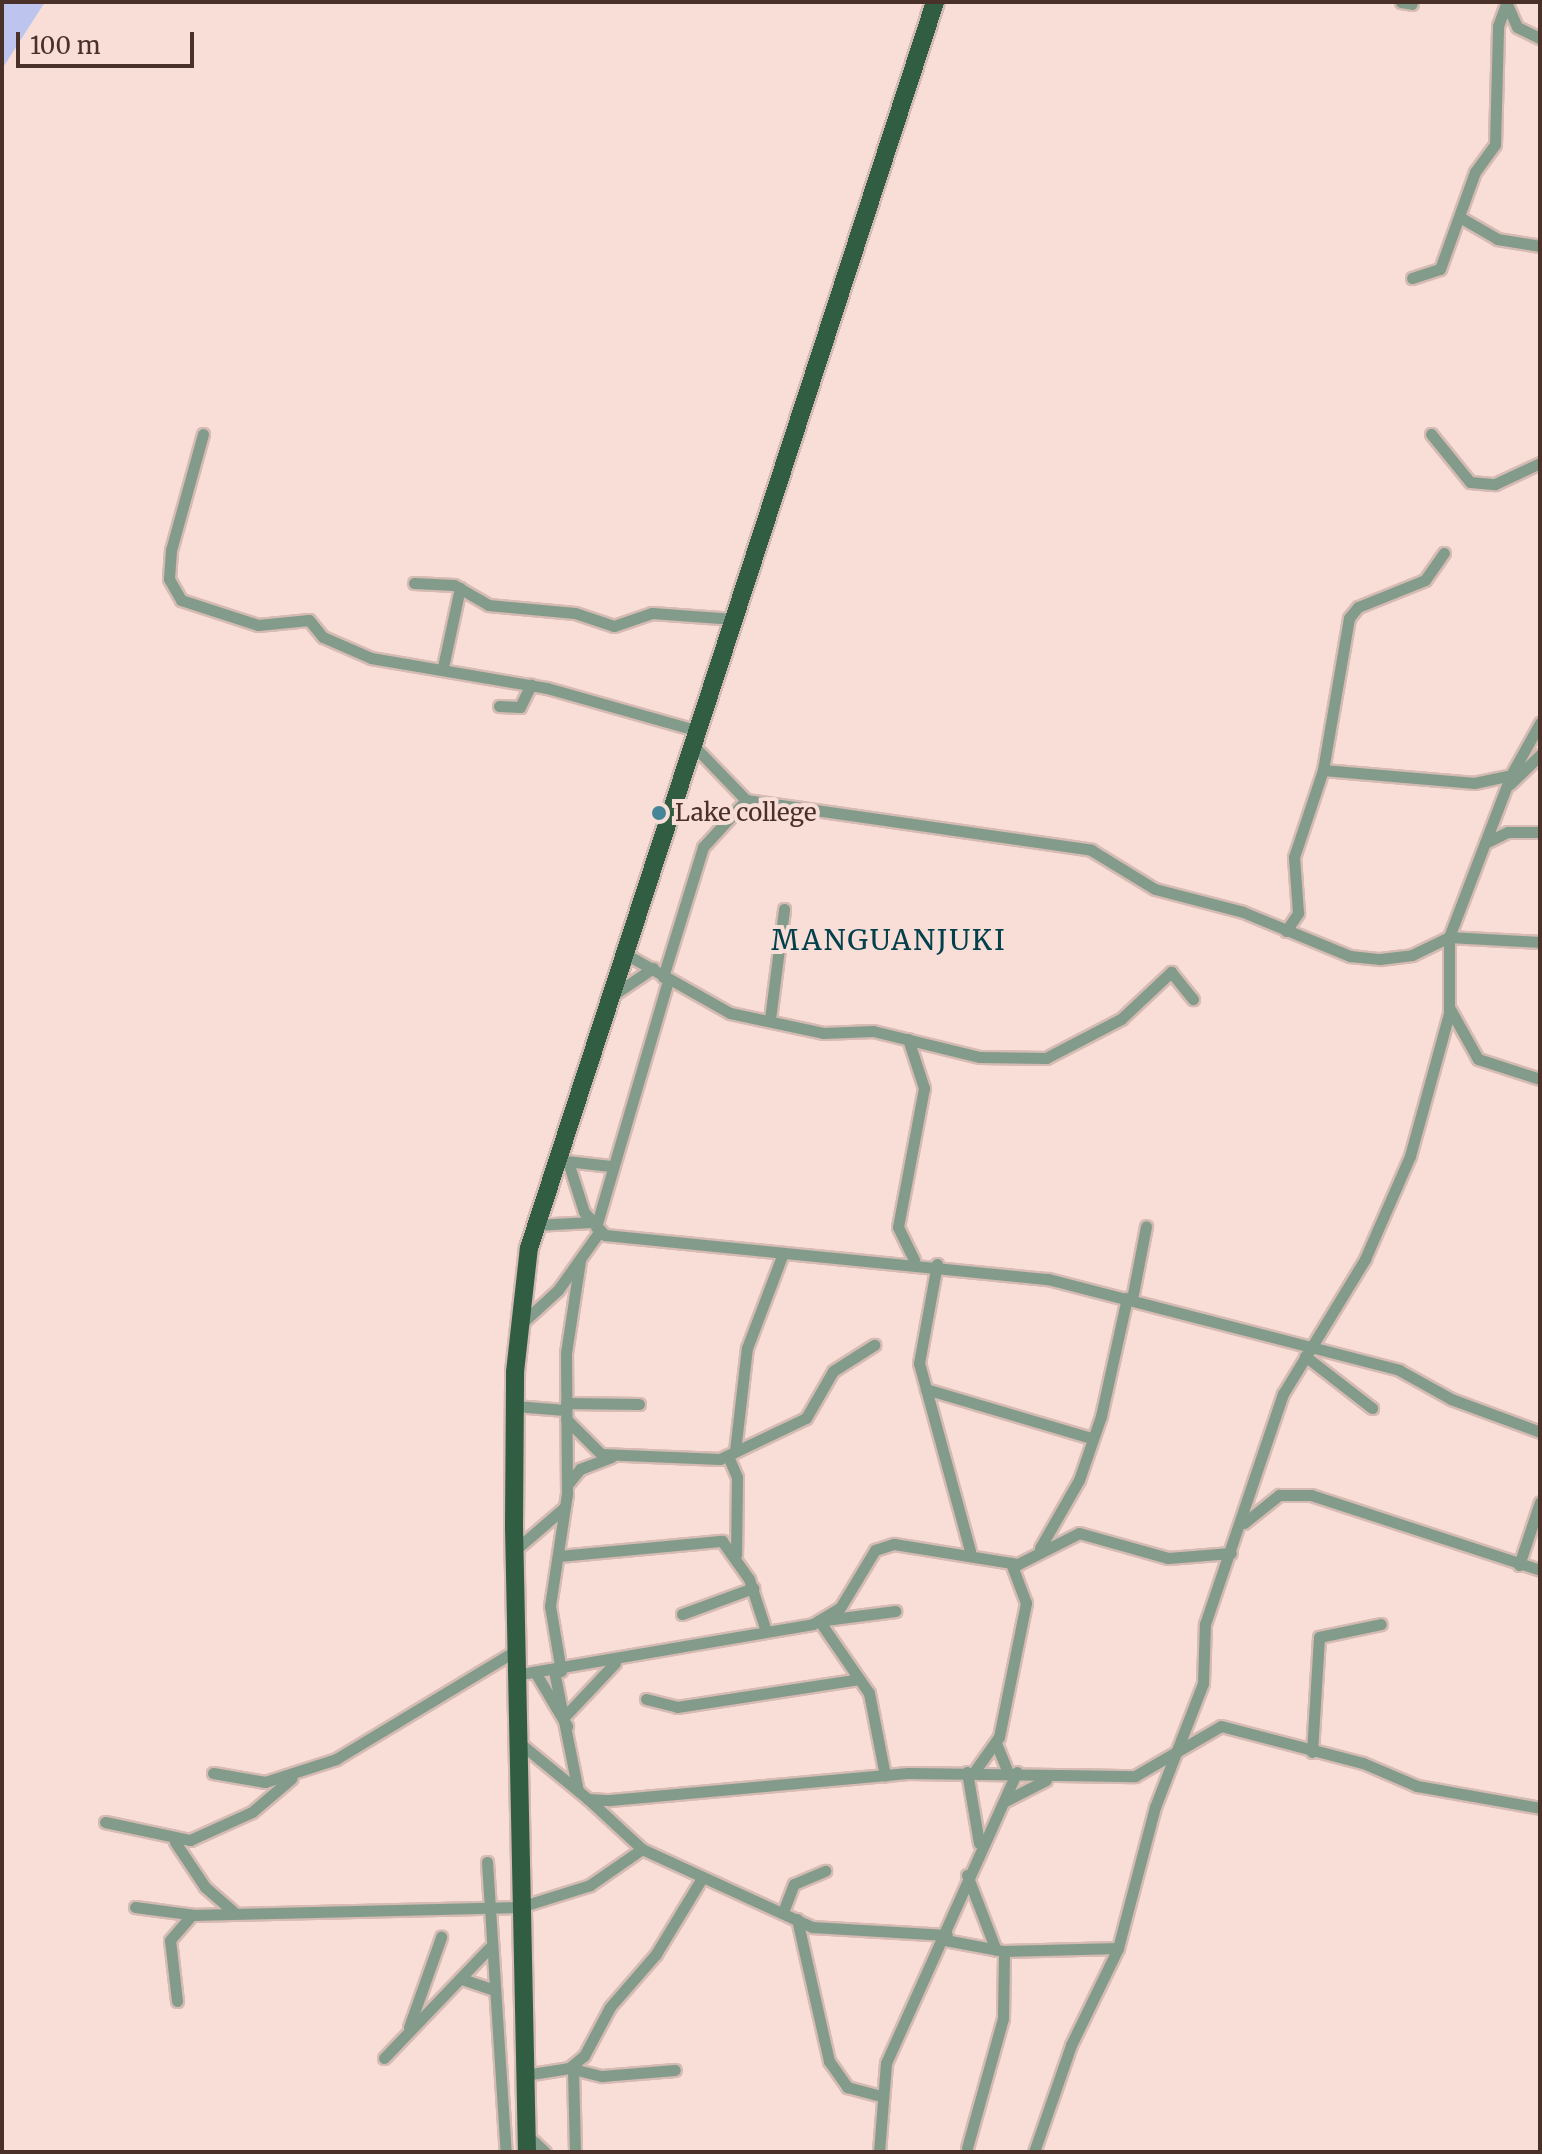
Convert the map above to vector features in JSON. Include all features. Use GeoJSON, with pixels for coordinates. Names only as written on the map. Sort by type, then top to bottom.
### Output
{"type":"FeatureCollection","features":[{"type":"Feature","properties":{"kind":"main road"},"geometry":{"type":"LineString","coordinates":[[528,2144],[516,1740],[515,1406],[518,1326],[535,1225],[561,1158],[605,1000],[734,619],[935,2]]}},
{"type":"Feature","properties":{"kind":"street"},"geometry":{"type":"LineString","coordinates":[[1506,3],[1517,27],[1540,38]]}},
{"type":"Feature","properties":{"kind":"street"},"geometry":{"type":"LineString","coordinates":[[1412,278],[1440,269],[1463,219],[1475,172],[1500,127],[1497,44],[1506,3]]}},
{"type":"Feature","properties":{"kind":"street"},"geometry":{"type":"LineString","coordinates":[[1463,219],[1497,239],[1540,246]]}},
{"type":"Feature","properties":{"kind":"street"},"geometry":{"type":"LineString","coordinates":[[203,434],[171,550],[176,596],[258,625],[309,620],[323,637],[359,654],[531,684],[693,737],[746,800],[1091,850],[1155,889],[1286,931],[1360,959],[1412,955],[1449,937],[1540,942]]}},
{"type":"Feature","properties":{"kind":"street"},"geometry":{"type":"LineString","coordinates":[[1431,434],[1470,482],[1495,484],[1540,463]]}},
{"type":"Feature","properties":{"kind":"street"},"geometry":{"type":"LineString","coordinates":[[1286,931],[1298,913],[1294,857],[1323,770],[1352,613],[1418,585],[1444,553]]}},
{"type":"Feature","properties":{"kind":"street"},"geometry":{"type":"LineString","coordinates":[[414,583],[460,588],[488,605],[575,613],[604,625],[652,613],[734,619]]}},
{"type":"Feature","properties":{"kind":"street"},"geometry":{"type":"LineString","coordinates":[[443,667],[460,588]]}},
{"type":"Feature","properties":{"kind":"street"},"geometry":{"type":"LineString","coordinates":[[499,706],[520,707],[531,684]]}},
{"type":"Feature","properties":{"kind":"street"},"geometry":{"type":"LineString","coordinates":[[1034,2152],[1071,2045],[1118,1948],[1178,1747],[1203,1683],[1202,1639],[1243,1524],[1283,1394],[1365,1259],[1410,1156],[1448,1006],[1449,937],[1510,780],[1540,723]]}},
{"type":"Feature","properties":{"kind":"street"},"geometry":{"type":"LineString","coordinates":[[1323,770],[1474,783],[1510,780],[1540,755]]}},
{"type":"Feature","properties":{"kind":"street"},"geometry":{"type":"LineString","coordinates":[[518,1326],[580,1260],[596,1227],[661,975],[703,847],[746,800]]}},
{"type":"Feature","properties":{"kind":"street"},"geometry":{"type":"LineString","coordinates":[[1485,843],[1508,832],[1540,832]]}},
{"type":"Feature","properties":{"kind":"street"},"geometry":{"type":"LineString","coordinates":[[770,1019],[784,909]]}},
{"type":"Feature","properties":{"kind":"street"},"geometry":{"type":"LineString","coordinates":[[621,952],[712,1007],[809,1031],[908,1039],[968,1055],[1039,1060],[1121,1019],[1171,972],[1193,999]]}},
{"type":"Feature","properties":{"kind":"street"},"geometry":{"type":"LineString","coordinates":[[605,1000],[661,975]]}},
{"type":"Feature","properties":{"kind":"street"},"geometry":{"type":"LineString","coordinates":[[1448,1006],[1478,1059],[1540,1079]]}},
{"type":"Feature","properties":{"kind":"street"},"geometry":{"type":"LineString","coordinates":[[908,1039],[924,1088],[898,1227],[914,1260]]}},
{"type":"Feature","properties":{"kind":"street"},"geometry":{"type":"LineString","coordinates":[[561,1158],[611,1166]]}},
{"type":"Feature","properties":{"kind":"street"},"geometry":{"type":"LineString","coordinates":[[561,1158],[596,1227]]}},
{"type":"Feature","properties":{"kind":"street"},"geometry":{"type":"LineString","coordinates":[[535,1225],[596,1227],[783,1253],[914,1260],[1130,1299],[1309,1352],[1412,1374],[1451,1399],[1540,1432]]}},
{"type":"Feature","properties":{"kind":"street"},"geometry":{"type":"LineString","coordinates":[[1037,1552],[1073,1491],[1091,1438],[1130,1299],[1146,1226]]}},
{"type":"Feature","properties":{"kind":"street"},"geometry":{"type":"LineString","coordinates":[[766,1631],[753,1588],[736,1555],[737,1477],[731,1454],[747,1348],[783,1253]]}},
{"type":"Feature","properties":{"kind":"street"},"geometry":{"type":"LineString","coordinates":[[580,1260],[565,1410],[567,1485],[550,1622],[566,1721],[583,1795]]}},
{"type":"Feature","properties":{"kind":"street"},"geometry":{"type":"LineString","coordinates":[[937,1264],[919,1349],[926,1389],[970,1551]]}},
{"type":"Feature","properties":{"kind":"street"},"geometry":{"type":"LineString","coordinates":[[565,1410],[591,1450],[616,1456],[697,1462],[731,1454],[806,1418],[833,1371],[874,1345]]}},
{"type":"Feature","properties":{"kind":"street"},"geometry":{"type":"LineString","coordinates":[[1309,1352],[1372,1408]]}},
{"type":"Feature","properties":{"kind":"street"},"geometry":{"type":"LineString","coordinates":[[926,1389],[1091,1438]]}},
{"type":"Feature","properties":{"kind":"street"},"geometry":{"type":"LineString","coordinates":[[515,1406],[565,1410],[639,1404]]}},
{"type":"Feature","properties":{"kind":"street"},"geometry":{"type":"LineString","coordinates":[[567,1485],[580,1469],[616,1456]]}},
{"type":"Feature","properties":{"kind":"street"},"geometry":{"type":"LineString","coordinates":[[1243,1524],[1279,1495],[1311,1495],[1540,1570]]}},
{"type":"Feature","properties":{"kind":"street"},"geometry":{"type":"LineString","coordinates":[[1519,1565],[1540,1502]]}},
{"type":"Feature","properties":{"kind":"street"},"geometry":{"type":"LineString","coordinates":[[514,1551],[565,1507]]}},
{"type":"Feature","properties":{"kind":"street"},"geometry":{"type":"LineString","coordinates":[[823,1621],[866,1560],[884,1546],[970,1551],[1011,1563],[1089,1532],[1168,1558],[1231,1553]]}},
{"type":"Feature","properties":{"kind":"street"},"geometry":{"type":"LineString","coordinates":[[559,1556],[710,1539],[736,1555]]}},
{"type":"Feature","properties":{"kind":"street"},"geometry":{"type":"LineString","coordinates":[[979,1843],[971,1772],[996,1743],[1026,1603],[1011,1563]]}},
{"type":"Feature","properties":{"kind":"street"},"geometry":{"type":"LineString","coordinates":[[682,1614],[753,1588]]}},
{"type":"Feature","properties":{"kind":"street"},"geometry":{"type":"LineString","coordinates":[[515,1675],[616,1663],[766,1631],[895,1611]]}},
{"type":"Feature","properties":{"kind":"street"},"geometry":{"type":"LineString","coordinates":[[823,1621],[869,1693],[885,1775]]}},
{"type":"Feature","properties":{"kind":"street"},"geometry":{"type":"LineString","coordinates":[[1312,1752],[1319,1637],[1381,1624]]}},
{"type":"Feature","properties":{"kind":"street"},"geometry":{"type":"LineString","coordinates":[[213,1773],[265,1782],[295,1774],[372,1739],[515,1651]]}},
{"type":"Feature","properties":{"kind":"street"},"geometry":{"type":"LineString","coordinates":[[566,1721],[616,1663]]}},
{"type":"Feature","properties":{"kind":"street"},"geometry":{"type":"LineString","coordinates":[[535,1672],[566,1721]]}},
{"type":"Feature","properties":{"kind":"street"},"geometry":{"type":"LineString","coordinates":[[646,1699],[677,1707],[859,1679]]}},
{"type":"Feature","properties":{"kind":"street"},"geometry":{"type":"LineString","coordinates":[[1001,1804],[1035,1781],[1135,1776],[1178,1747],[1221,1726],[1417,1786],[1540,1808]]}},
{"type":"Feature","properties":{"kind":"street"},"geometry":{"type":"LineString","coordinates":[[516,1740],[642,1849],[797,1919],[842,1931],[946,1937],[1000,1950],[1118,1948]]}},
{"type":"Feature","properties":{"kind":"street"},"geometry":{"type":"LineString","coordinates":[[880,2150],[881,2096],[886,2063],[946,1937],[979,1843],[1001,1804],[1012,1772],[996,1743]]}},
{"type":"Feature","properties":{"kind":"street"},"geometry":{"type":"LineString","coordinates":[[583,1795],[718,1795],[885,1775],[971,1772],[1012,1772],[1058,1779]]}},
{"type":"Feature","properties":{"kind":"street"},"geometry":{"type":"LineString","coordinates":[[105,1822],[175,1842],[252,1812],[295,1774]]}},
{"type":"Feature","properties":{"kind":"street"},"geometry":{"type":"LineString","coordinates":[[175,1842],[205,1887],[234,1912]]}},
{"type":"Feature","properties":{"kind":"street"},"geometry":{"type":"LineString","coordinates":[[135,1907],[196,1915],[520,1907],[590,1885],[642,1849]]}},
{"type":"Feature","properties":{"kind":"street"},"geometry":{"type":"LineString","coordinates":[[487,1862],[489,1947],[506,2152]]}},
{"type":"Feature","properties":{"kind":"street"},"geometry":{"type":"LineString","coordinates":[[783,1912],[794,1884],[825,1871]]}},
{"type":"Feature","properties":{"kind":"street"},"geometry":{"type":"LineString","coordinates":[[967,1875],[1000,1950],[1003,2018],[967,2148]]}},
{"type":"Feature","properties":{"kind":"street"},"geometry":{"type":"LineString","coordinates":[[575,2152],[571,2069],[702,1878]]}},
{"type":"Feature","properties":{"kind":"street"},"geometry":{"type":"LineString","coordinates":[[177,2001],[170,1940],[196,1915]]}},
{"type":"Feature","properties":{"kind":"street"},"geometry":{"type":"LineString","coordinates":[[797,1919],[829,2061],[847,2087],[881,2096]]}},
{"type":"Feature","properties":{"kind":"street"},"geometry":{"type":"LineString","coordinates":[[409,2027],[418,1985],[441,1937]]}},
{"type":"Feature","properties":{"kind":"street"},"geometry":{"type":"LineString","coordinates":[[384,2058],[409,2027],[462,1979],[489,1947]]}},
{"type":"Feature","properties":{"kind":"street"},"geometry":{"type":"LineString","coordinates":[[462,1979],[494,1990]]}},
{"type":"Feature","properties":{"kind":"street"},"geometry":{"type":"LineString","coordinates":[[525,2075],[571,2069],[623,2076],[675,2070]]}},
{"type":"Feature","properties":{"kind":"street"},"geometry":{"type":"LineString","coordinates":[[528,2144],[545,2152]]}},
{"type":"Feature","properties":{"kind":"water"},"geometry":{"type":"Polygon","coordinates":[[[2,2],[45,2],[2,69],[2,2]]]}},
{"type":"Feature","properties":{"kind":"place","name":"Lake college"},"geometry":{"type":"Point","coordinates":[659,813]}},
{"type":"Feature","properties":{"kind":"district","name":"MANGUANJUKI"},"geometry":{"type":"Point","coordinates":[889,940]}}]}
